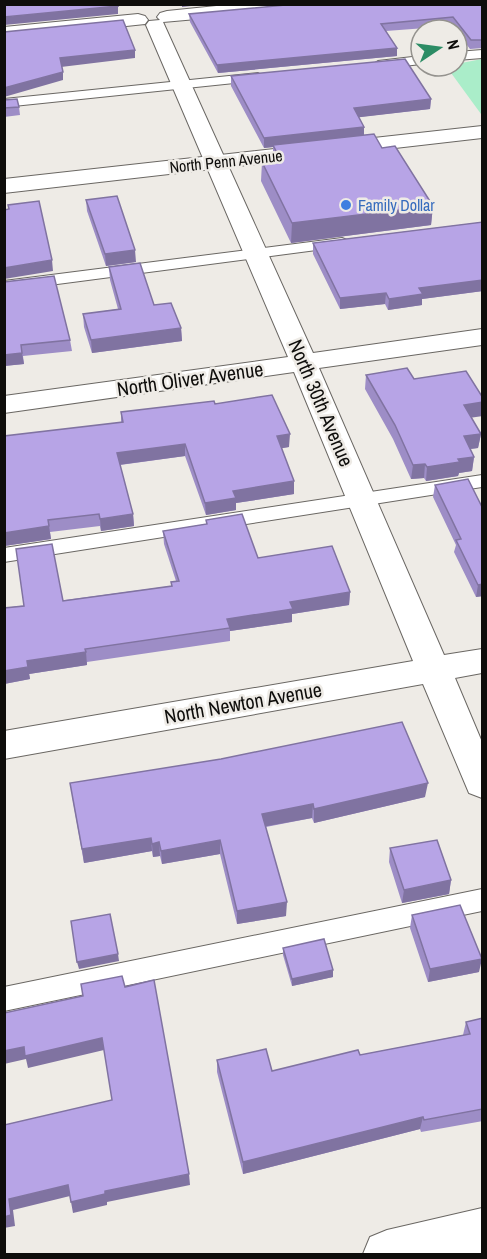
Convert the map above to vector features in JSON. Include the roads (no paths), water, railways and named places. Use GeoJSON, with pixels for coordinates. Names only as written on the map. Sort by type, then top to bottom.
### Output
{"type":"FeatureCollection","features":[{"type":"Feature","properties":{"kind":"street"},"geometry":{"type":"LineString","coordinates":[[4,33],[152,16],[299,4]]}},
{"type":"Feature","properties":{"kind":"street","name":"North 30th Avenue"},"geometry":{"type":"LineString","coordinates":[[152,16],[257,253],[483,783]]}},
{"type":"Feature","properties":{"kind":"street","name":"North Penn Avenue"},"geometry":{"type":"LineString","coordinates":[[4,186],[483,132]]}},
{"type":"Feature","properties":{"kind":"street","name":"North Oliver Avenue"},"geometry":{"type":"LineString","coordinates":[[4,405],[483,337]]}},
{"type":"Feature","properties":{"kind":"street","name":"North Newton Avenue"},"geometry":{"type":"LineString","coordinates":[[4,745],[483,661]]}},
{"type":"Feature","properties":{"kind":"street"},"geometry":{"type":"LineString","coordinates":[[387,1254],[483,1231]]}},
{"type":"Feature","properties":{"kind":"lane"},"geometry":{"type":"LineString","coordinates":[[362,66],[409,61]]}},
{"type":"Feature","properties":{"kind":"lane"},"geometry":{"type":"LineString","coordinates":[[4,103],[266,76]]}},
{"type":"Feature","properties":{"kind":"lane"},"geometry":{"type":"LineString","coordinates":[[4,286],[354,242]]}},
{"type":"Feature","properties":{"kind":"lane"},"geometry":{"type":"LineString","coordinates":[[4,555],[483,481]]}},
{"type":"Feature","properties":{"kind":"lane"},"geometry":{"type":"LineString","coordinates":[[4,999],[483,900]]}},
{"type":"Feature","properties":{"kind":"place","name":"Family Dollar"},"geometry":{"type":"Point","coordinates":[346,205]}}]}
